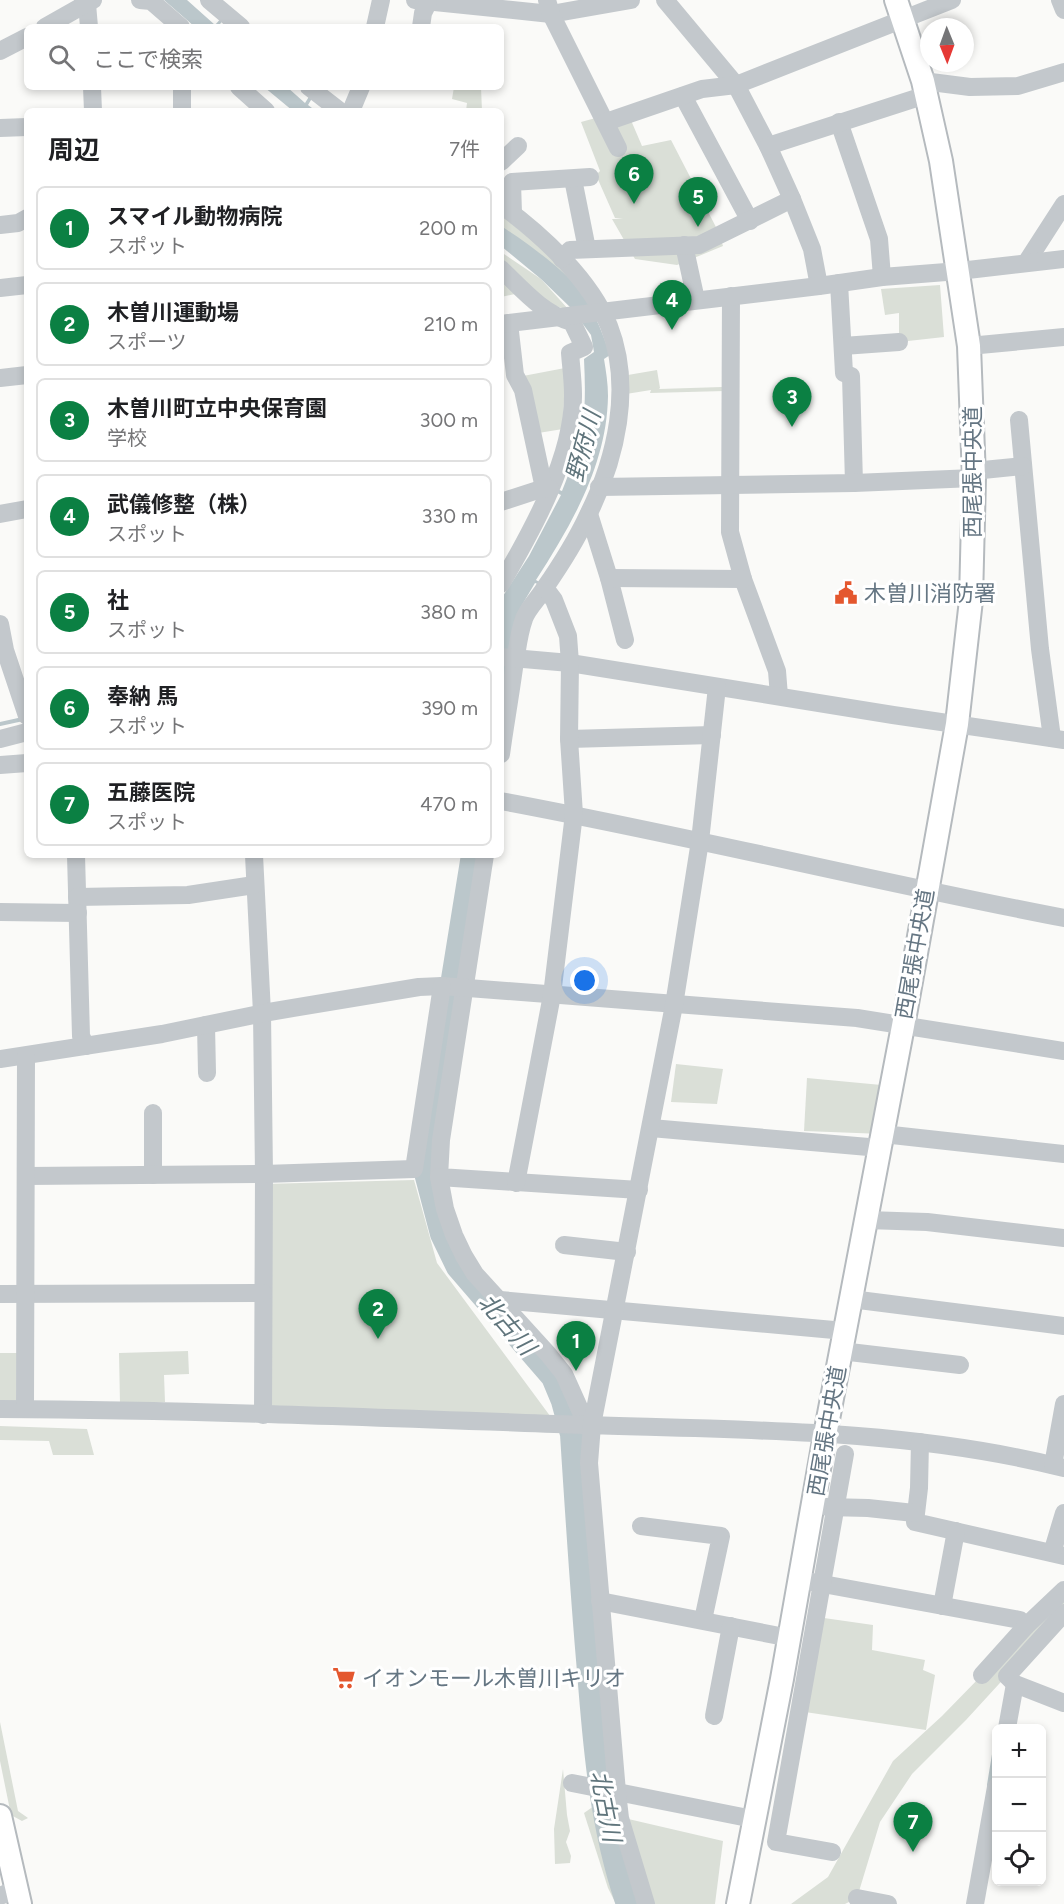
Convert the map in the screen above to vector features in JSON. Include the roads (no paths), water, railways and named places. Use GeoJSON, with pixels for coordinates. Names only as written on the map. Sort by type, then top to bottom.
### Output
{"type":"FeatureCollection","features":[{"type":"Feature","properties":{"kind":"main road","name":"西尾張中央道"},"geometry":{"type":"LineString","coordinates":[[738,1904],[790,1638],[825,1435],[882,1141],[957,724],[971,600],[974,474],[969,346],[941,161],[924,88],[899,9]]}},
{"type":"Feature","properties":{"kind":"main road"},"geometry":{"type":"LineString","coordinates":[[0,1816],[12,1896]]}},
{"type":"Feature","properties":{"kind":"street"},"geometry":{"type":"LineString","coordinates":[[140,0],[151,1],[178,24]]}},
{"type":"Feature","properties":{"kind":"street"},"geometry":{"type":"LineString","coordinates":[[209,0],[237,24]]}},
{"type":"Feature","properties":{"kind":"street"},"geometry":{"type":"LineString","coordinates":[[376,24],[381,0]]}},
{"type":"Feature","properties":{"kind":"street"},"geometry":{"type":"LineString","coordinates":[[421,24],[423,13],[433,1],[549,7],[632,0]]}},
{"type":"Feature","properties":{"kind":"street"},"geometry":{"type":"LineString","coordinates":[[666,0],[736,85],[768,146],[792,199],[812,249],[819,286]]}},
{"type":"Feature","properties":{"kind":"street"},"geometry":{"type":"LineString","coordinates":[[606,122],[702,89],[736,85],[899,9],[952,0]]}},
{"type":"Feature","properties":{"kind":"street"},"geometry":{"type":"LineString","coordinates":[[1060,0],[1064,10]]}},
{"type":"Feature","properties":{"kind":"street"},"geometry":{"type":"LineString","coordinates":[[50,24],[88,1],[89,24]]}},
{"type":"Feature","properties":{"kind":"street"},"geometry":{"type":"LineString","coordinates":[[549,7],[618,148]]}},
{"type":"Feature","properties":{"kind":"street"},"geometry":{"type":"LineString","coordinates":[[0,51],[24,39]]}},
{"type":"Feature","properties":{"kind":"street"},"geometry":{"type":"LineString","coordinates":[[768,146],[839,122],[924,88],[1018,86],[1064,72]]}},
{"type":"Feature","properties":{"kind":"street"},"geometry":{"type":"LineString","coordinates":[[92,90],[93,108]]}},
{"type":"Feature","properties":{"kind":"street"},"geometry":{"type":"LineString","coordinates":[[182,108],[183,90]]}},
{"type":"Feature","properties":{"kind":"street"},"geometry":{"type":"LineString","coordinates":[[242,90],[263,108]]}},
{"type":"Feature","properties":{"kind":"street"},"geometry":{"type":"LineString","coordinates":[[313,90],[336,108]]}},
{"type":"Feature","properties":{"kind":"street"},"geometry":{"type":"LineString","coordinates":[[352,108],[360,90]]}},
{"type":"Feature","properties":{"kind":"street"},"geometry":{"type":"LineString","coordinates":[[683,96],[750,221]]}},
{"type":"Feature","properties":{"kind":"street"},"geometry":{"type":"LineString","coordinates":[[839,122],[879,239],[882,277]]}},
{"type":"Feature","properties":{"kind":"street"},"geometry":{"type":"LineString","coordinates":[[0,128],[24,127]]}},
{"type":"Feature","properties":{"kind":"street"},"geometry":{"type":"LineString","coordinates":[[504,159],[518,146]]}},
{"type":"Feature","properties":{"kind":"street"},"geometry":{"type":"LineString","coordinates":[[504,722],[510,657],[524,618],[545,588],[589,514],[613,448],[617,429],[620,382],[609,328],[599,311],[562,259],[526,223],[507,209],[512,182],[582,178],[587,249]]}},
{"type":"Feature","properties":{"kind":"street"},"geometry":{"type":"LineString","coordinates":[[562,259],[570,250],[699,245],[792,199]]}},
{"type":"Feature","properties":{"kind":"street"},"geometry":{"type":"LineString","coordinates":[[1026,263],[1064,204]]}},
{"type":"Feature","properties":{"kind":"street"},"geometry":{"type":"LineString","coordinates":[[0,225],[18,224],[24,220]]}},
{"type":"Feature","properties":{"kind":"street"},"geometry":{"type":"LineString","coordinates":[[684,246],[696,300]]}},
{"type":"Feature","properties":{"kind":"street"},"geometry":{"type":"LineString","coordinates":[[547,489],[523,390],[515,375],[505,323],[882,277],[1064,259]]}},
{"type":"Feature","properties":{"kind":"street"},"geometry":{"type":"LineString","coordinates":[[504,272],[546,311],[565,317],[572,322],[584,347],[570,353],[573,395],[570,426],[524,544],[504,579]]}},
{"type":"Feature","properties":{"kind":"street"},"geometry":{"type":"LineString","coordinates":[[839,283],[844,373],[851,376],[854,483]]}},
{"type":"Feature","properties":{"kind":"street"},"geometry":{"type":"LineString","coordinates":[[0,288],[24,285]]}},
{"type":"Feature","properties":{"kind":"street"},"geometry":{"type":"LineString","coordinates":[[731,296],[730,532],[743,579],[777,671],[779,696]]}},
{"type":"Feature","properties":{"kind":"street"},"geometry":{"type":"LineString","coordinates":[[969,346],[1064,337]]}},
{"type":"Feature","properties":{"kind":"street"},"geometry":{"type":"LineString","coordinates":[[843,346],[899,342]]}},
{"type":"Feature","properties":{"kind":"street"},"geometry":{"type":"LineString","coordinates":[[0,378],[24,375]]}},
{"type":"Feature","properties":{"kind":"street"},"geometry":{"type":"LineString","coordinates":[[510,657],[570,663],[1058,739],[1040,649],[1019,420]]}},
{"type":"Feature","properties":{"kind":"street"},"geometry":{"type":"LineString","coordinates":[[599,487],[854,483],[974,474],[1023,466]]}},
{"type":"Feature","properties":{"kind":"street"},"geometry":{"type":"LineString","coordinates":[[504,501],[547,489]]}},
{"type":"Feature","properties":{"kind":"street"},"geometry":{"type":"LineString","coordinates":[[0,514],[24,510]]}},
{"type":"Feature","properties":{"kind":"street"},"geometry":{"type":"LineString","coordinates":[[589,514],[625,640]]}},
{"type":"Feature","properties":{"kind":"street"},"geometry":{"type":"LineString","coordinates":[[609,578],[743,579]]}},
{"type":"Feature","properties":{"kind":"street"},"geometry":{"type":"LineString","coordinates":[[516,1183],[552,995],[574,814],[569,739],[568,636],[554,600],[545,588]]}},
{"type":"Feature","properties":{"kind":"street"},"geometry":{"type":"LineString","coordinates":[[0,624],[2,651],[24,710]]}},
{"type":"Feature","properties":{"kind":"street"},"geometry":{"type":"LineString","coordinates":[[646,1904],[620,1818],[615,1792],[588,1421],[615,1311],[674,1005],[700,841],[717,687]]}},
{"type":"Feature","properties":{"kind":"street"},"geometry":{"type":"LineString","coordinates":[[0,739],[24,733]]}},
{"type":"Feature","properties":{"kind":"street"},"geometry":{"type":"LineString","coordinates":[[569,739],[712,735]]}},
{"type":"Feature","properties":{"kind":"street"},"geometry":{"type":"LineString","coordinates":[[0,765],[24,764]]}},
{"type":"Feature","properties":{"kind":"street"},"geometry":{"type":"LineString","coordinates":[[504,802],[574,814],[926,891],[1064,918]]}},
{"type":"Feature","properties":{"kind":"street"},"geometry":{"type":"LineString","coordinates":[[76,858],[81,1036],[86,1046]]}},
{"type":"Feature","properties":{"kind":"street"},"geometry":{"type":"LineString","coordinates":[[254,858],[262,1013],[263,1415]]}},
{"type":"Feature","properties":{"kind":"street"},"geometry":{"type":"LineString","coordinates":[[27,1176],[264,1174],[414,1169],[484,858]]}},
{"type":"Feature","properties":{"kind":"street"},"geometry":{"type":"LineString","coordinates":[[0,912],[188,895],[254,885]]}},
{"type":"Feature","properties":{"kind":"street"},"geometry":{"type":"LineString","coordinates":[[0,1059],[418,987],[454,987],[857,1018],[1064,1052]]}},
{"type":"Feature","properties":{"kind":"street"},"geometry":{"type":"LineString","coordinates":[[454,987],[441,1140],[445,1209],[454,1235],[475,1274],[564,1374],[588,1421]]}},
{"type":"Feature","properties":{"kind":"street"},"geometry":{"type":"LineString","coordinates":[[206,1025],[207,1073]]}},
{"type":"Feature","properties":{"kind":"street"},"geometry":{"type":"LineString","coordinates":[[25,1409],[26,1056]]}},
{"type":"Feature","properties":{"kind":"street"},"geometry":{"type":"LineString","coordinates":[[153,1113],[153,1175]]}},
{"type":"Feature","properties":{"kind":"street"},"geometry":{"type":"LineString","coordinates":[[651,1128],[1064,1154]]}},
{"type":"Feature","properties":{"kind":"street"},"geometry":{"type":"LineString","coordinates":[[444,1178],[639,1190]]}},
{"type":"Feature","properties":{"kind":"street"},"geometry":{"type":"LineString","coordinates":[[444,1178],[457,1220],[473,1252],[487,1273]]}},
{"type":"Feature","properties":{"kind":"street"},"geometry":{"type":"LineString","coordinates":[[867,1220],[927,1222],[1064,1238]]}},
{"type":"Feature","properties":{"kind":"street"},"geometry":{"type":"LineString","coordinates":[[564,1245],[627,1252]]}},
{"type":"Feature","properties":{"kind":"street"},"geometry":{"type":"LineString","coordinates":[[0,1294],[263,1293]]}},
{"type":"Feature","properties":{"kind":"street"},"geometry":{"type":"LineString","coordinates":[[851,1299],[1064,1326]]}},
{"type":"Feature","properties":{"kind":"street"},"geometry":{"type":"LineString","coordinates":[[500,1300],[615,1311],[843,1341],[960,1365]]}},
{"type":"Feature","properties":{"kind":"street"},"geometry":{"type":"LineString","coordinates":[[0,1409],[556,1424],[588,1421],[948,1444],[1058,1466],[1064,1404]]}},
{"type":"Feature","properties":{"kind":"street"},"geometry":{"type":"LineString","coordinates":[[920,1442],[919,1488],[914,1513],[915,1522],[1058,1555],[1064,1513]]}},
{"type":"Feature","properties":{"kind":"street"},"geometry":{"type":"LineString","coordinates":[[831,1852],[776,1842],[845,1454]]}},
{"type":"Feature","properties":{"kind":"street"},"geometry":{"type":"LineString","coordinates":[[813,1507],[868,1508],[914,1513]]}},
{"type":"Feature","properties":{"kind":"street"},"geometry":{"type":"LineString","coordinates":[[641,1526],[721,1536],[703,1620]]}},
{"type":"Feature","properties":{"kind":"street"},"geometry":{"type":"LineString","coordinates":[[942,1606],[956,1531]]}},
{"type":"Feature","properties":{"kind":"street"},"geometry":{"type":"LineString","coordinates":[[800,1579],[1020,1620],[1026,1626]]}},
{"type":"Feature","properties":{"kind":"street"},"geometry":{"type":"LineString","coordinates":[[982,1675],[1026,1626],[1064,1590]]}},
{"type":"Feature","properties":{"kind":"street"},"geometry":{"type":"LineString","coordinates":[[600,1600],[790,1638]]}},
{"type":"Feature","properties":{"kind":"street"},"geometry":{"type":"LineString","coordinates":[[1064,1613],[1007,1676],[1015,1684],[1064,1703]]}},
{"type":"Feature","properties":{"kind":"street"},"geometry":{"type":"LineString","coordinates":[[714,1716],[731,1626]]}},
{"type":"Feature","properties":{"kind":"street"},"geometry":{"type":"LineString","coordinates":[[782,1678],[805,1682]]}},
{"type":"Feature","properties":{"kind":"street"},"geometry":{"type":"LineString","coordinates":[[1008,1724],[1015,1684]]}},
{"type":"Feature","properties":{"kind":"street"},"geometry":{"type":"LineString","coordinates":[[572,1783],[753,1819]]}},
{"type":"Feature","properties":{"kind":"street"},"geometry":{"type":"LineString","coordinates":[[975,1904],[992,1809]]}},
{"type":"Feature","properties":{"kind":"street"},"geometry":{"type":"LineString","coordinates":[[857,1898],[888,1904]]}},
{"type":"Feature","properties":{"kind":"water"},"geometry":{"type":"Polygon","coordinates":[[[164,0],[187,0],[214,24],[192,24],[164,0]]]}},
{"type":"Feature","properties":{"kind":"water"},"geometry":{"type":"Polygon","coordinates":[[[223,16],[225,17],[220,24],[216,24],[223,16]]]}},
{"type":"Feature","properties":{"kind":"water"},"geometry":{"type":"Polygon","coordinates":[[[268,90],[290,90],[305,103],[312,92],[314,95],[308,105],[312,108],[289,108],[268,90]]]}},
{"type":"Feature","properties":{"kind":"water"},"geometry":{"type":"Polygon","coordinates":[[[504,228],[531,246],[571,280],[597,320],[610,355],[604,359],[608,391],[606,421],[601,446],[585,492],[536,580],[541,583],[540,585],[535,583],[522,605],[504,702],[504,594],[529,556],[561,495],[553,491],[554,488],[562,491],[576,453],[584,412],[584,359],[594,352],[591,335],[571,308],[504,248],[504,228]]]}},
{"type":"Feature","properties":{"kind":"waterway","name":"野府川"},"geometry":{"type":"LineString","coordinates":[[0,724],[23,719]]}},
{"type":"Feature","properties":{"kind":"waterway","name":"北古川"},"geometry":{"type":"LineString","coordinates":[[473,858],[427,1140],[426,1173],[442,1234],[458,1267],[553,1377],[563,1401],[572,1434],[597,1760],[612,1847],[628,1904]]}},
{"type":"Feature","properties":{"kind":"waterway"},"geometry":{"type":"LineString","coordinates":[[989,1785],[992,1767]]}},
{"type":"Feature","properties":{"kind":"place","name":"奉納 馬"},"geometry":{"type":"Point","coordinates":[634,204]}},
{"type":"Feature","properties":{"kind":"place","name":"社"},"geometry":{"type":"Point","coordinates":[698,227]}},
{"type":"Feature","properties":{"kind":"place","name":"武儀修整（株）"},"geometry":{"type":"Point","coordinates":[672,330]}},
{"type":"Feature","properties":{"kind":"place","name":"木曽川町立中央保育園"},"geometry":{"type":"Point","coordinates":[792,427]}},
{"type":"Feature","properties":{"kind":"place","name":"木曽川消防署"},"geometry":{"type":"Point","coordinates":[846,593]}},
{"type":"Feature","properties":{"kind":"place","name":"木曽川運動場"},"geometry":{"type":"Point","coordinates":[378,1339]}},
{"type":"Feature","properties":{"kind":"place","name":"スマイル動物病院"},"geometry":{"type":"Point","coordinates":[576,1371]}},
{"type":"Feature","properties":{"kind":"place","name":"イオンモール木曽川キリオ"},"geometry":{"type":"Point","coordinates":[344,1678]}},
{"type":"Feature","properties":{"kind":"place","name":"五藤医院"},"geometry":{"type":"Point","coordinates":[913,1852]}}]}
